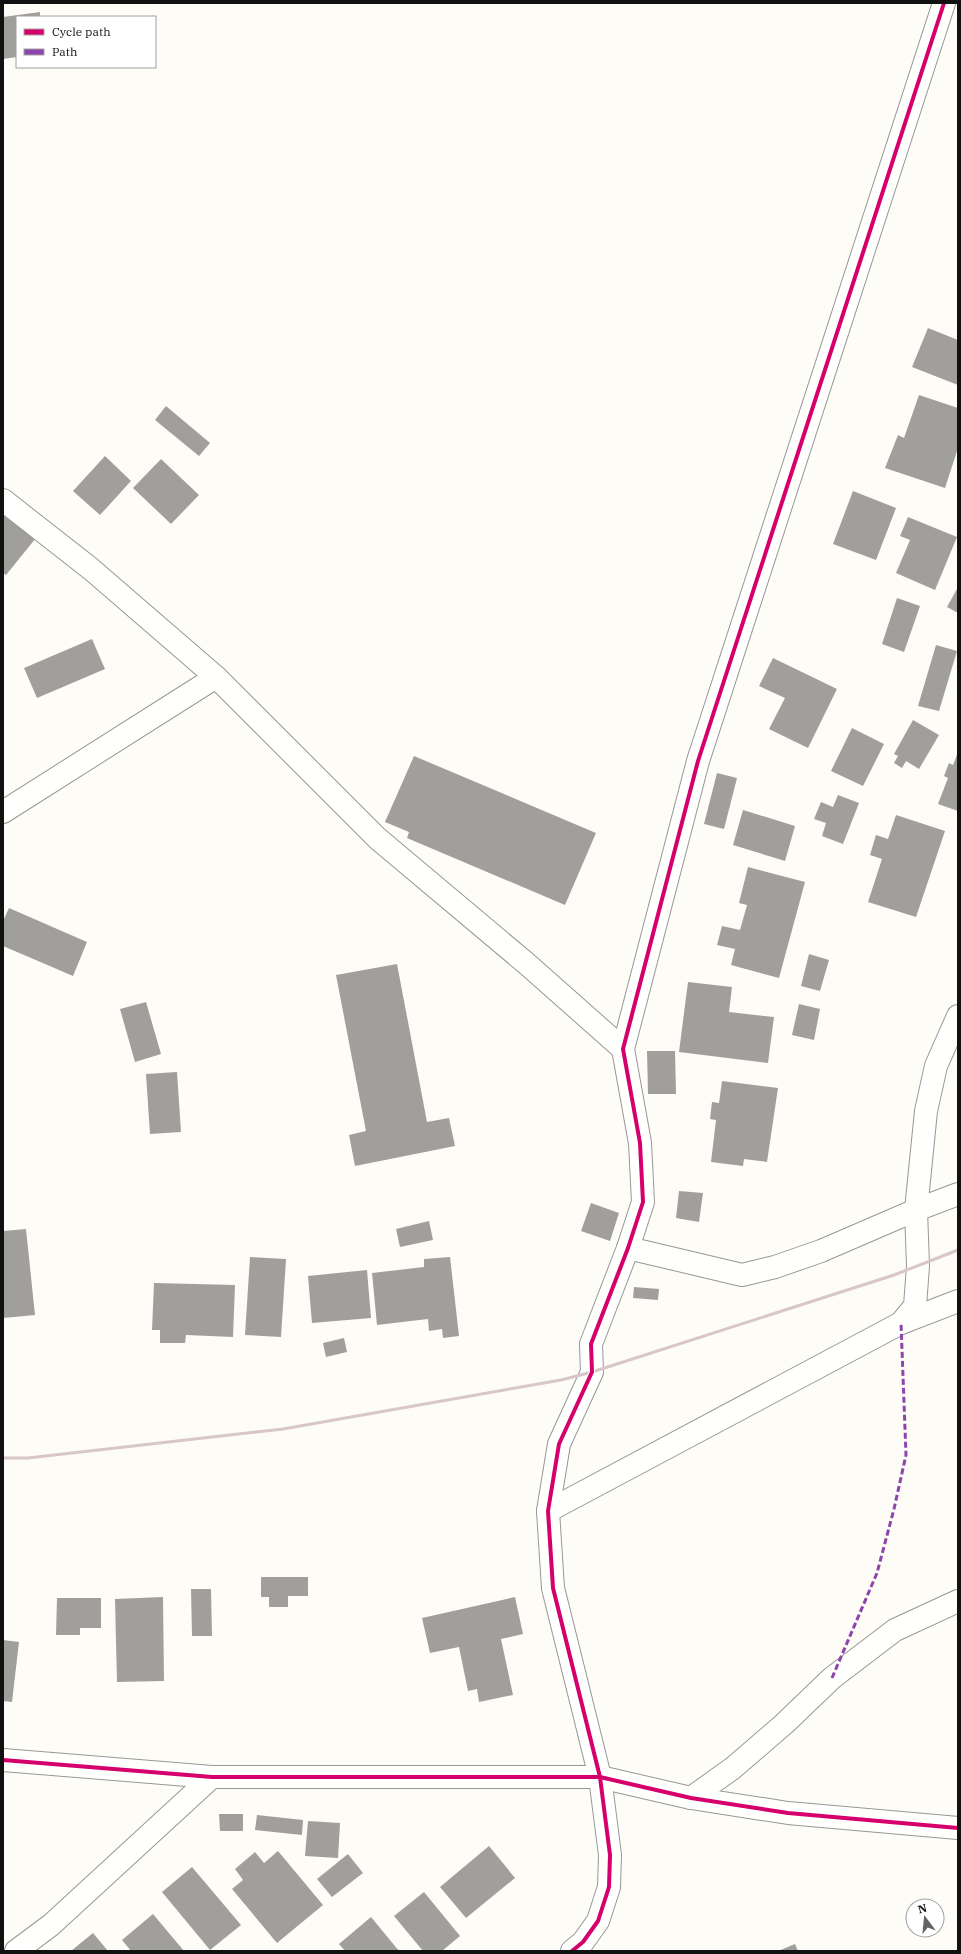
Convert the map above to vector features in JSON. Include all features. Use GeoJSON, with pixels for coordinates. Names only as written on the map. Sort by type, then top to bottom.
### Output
{"type":"FeatureCollection","features":[{"type":"Feature","properties":{"kind":"street"},"geometry":{"type":"LineString","coordinates":[[580,1948],[598,1921],[608,1888],[610,1855],[600,1777],[553,1588],[548,1511],[558,1444],[592,1372],[591,1344],[628,1248],[643,1202],[640,1143],[623,1049],[698,761],[944,3]]}},
{"type":"Feature","properties":{"kind":"street"},"geometry":{"type":"LineString","coordinates":[[3,500],[91,568],[216,677],[377,838],[527,964],[623,1049]]}},
{"type":"Feature","properties":{"kind":"street"},"geometry":{"type":"LineString","coordinates":[[3,812],[216,677]]}},
{"type":"Feature","properties":{"kind":"street"},"geometry":{"type":"LineString","coordinates":[[901,1323],[915,1306],[918,1266],[916,1210],[926,1111],[936,1066],[958,1016]]}},
{"type":"Feature","properties":{"kind":"street"},"geometry":{"type":"LineString","coordinates":[[628,1248],[742,1275],[775,1267],[821,1251],[916,1210],[958,1194]]}},
{"type":"Feature","properties":{"kind":"street"},"geometry":{"type":"LineString","coordinates":[[548,1511],[901,1323],[958,1301]]}},
{"type":"Feature","properties":{"kind":"street"},"geometry":{"type":"LineString","coordinates":[[691,1798],[744,1758],[784,1724],[832,1678],[895,1630],[958,1601]]}},
{"type":"Feature","properties":{"kind":"street"},"geometry":{"type":"LineString","coordinates":[[3,1760],[212,1776],[600,1777],[691,1798],[788,1813],[958,1828]]}},
{"type":"Feature","properties":{"kind":"street"},"geometry":{"type":"LineString","coordinates":[[16,1951],[51,1925],[212,1776]]}},
{"type":"Feature","properties":{"kind":"building"},"geometry":{"type":"Polygon","coordinates":[[[40,12],[40,16],[16,16],[16,57],[3,59],[3,17],[40,12]]]}},
{"type":"Feature","properties":{"kind":"building"},"geometry":{"type":"Polygon","coordinates":[[[928,328],[958,340],[958,385],[912,367],[928,328]]]}},
{"type":"Feature","properties":{"kind":"building"},"geometry":{"type":"Polygon","coordinates":[[[919,395],[958,408],[958,448],[945,488],[885,468],[898,435],[904,438],[919,395]]]}},
{"type":"Feature","properties":{"kind":"building"},"geometry":{"type":"Polygon","coordinates":[[[166,406],[210,443],[199,456],[155,420],[166,406]]]}},
{"type":"Feature","properties":{"kind":"building"},"geometry":{"type":"Polygon","coordinates":[[[105,456],[131,481],[100,515],[73,491],[105,456]]]}},
{"type":"Feature","properties":{"kind":"building"},"geometry":{"type":"Polygon","coordinates":[[[161,459],[199,495],[171,524],[133,488],[161,459]]]}},
{"type":"Feature","properties":{"kind":"building"},"geometry":{"type":"Polygon","coordinates":[[[853,491],[896,508],[876,560],[833,544],[853,491]]]}},
{"type":"Feature","properties":{"kind":"building"},"geometry":{"type":"Polygon","coordinates":[[[3,503],[40,533],[6,575],[3,573],[3,503]]]}},
{"type":"Feature","properties":{"kind":"building"},"geometry":{"type":"Polygon","coordinates":[[[908,517],[957,537],[935,590],[896,573],[910,540],[900,536],[908,517]]]}},
{"type":"Feature","properties":{"kind":"building"},"geometry":{"type":"Polygon","coordinates":[[[958,587],[958,613],[947,607],[958,587]]]}},
{"type":"Feature","properties":{"kind":"building"},"geometry":{"type":"Polygon","coordinates":[[[897,598],[920,606],[904,652],[882,644],[897,598]]]}},
{"type":"Feature","properties":{"kind":"building"},"geometry":{"type":"Polygon","coordinates":[[[92,639],[105,669],[37,698],[24,668],[92,639]]]}},
{"type":"Feature","properties":{"kind":"building"},"geometry":{"type":"Polygon","coordinates":[[[936,645],[957,651],[939,711],[918,706],[936,645]]]}},
{"type":"Feature","properties":{"kind":"building"},"geometry":{"type":"Polygon","coordinates":[[[773,658],[837,689],[808,748],[769,729],[785,698],[759,686],[773,658]]]}},
{"type":"Feature","properties":{"kind":"building"},"geometry":{"type":"Polygon","coordinates":[[[913,720],[939,735],[919,769],[906,761],[902,768],[894,763],[898,756],[894,754],[913,720]]]}},
{"type":"Feature","properties":{"kind":"building"},"geometry":{"type":"Polygon","coordinates":[[[852,728],[884,744],[863,786],[831,771],[852,728]]]}},
{"type":"Feature","properties":{"kind":"building"},"geometry":{"type":"Polygon","coordinates":[[[958,752],[958,811],[938,804],[948,778],[944,776],[949,763],[953,765],[958,752]]]}},
{"type":"Feature","properties":{"kind":"building"},"geometry":{"type":"Polygon","coordinates":[[[414,756],[596,833],[565,905],[407,838],[409,832],[385,822],[414,756]]]}},
{"type":"Feature","properties":{"kind":"building"},"geometry":{"type":"Polygon","coordinates":[[[717,773],[737,778],[724,829],[704,824],[717,773]]]}},
{"type":"Feature","properties":{"kind":"building"},"geometry":{"type":"Polygon","coordinates":[[[838,795],[859,803],[843,844],[822,836],[826,823],[814,819],[821,802],[833,807],[838,795]]]}},
{"type":"Feature","properties":{"kind":"building"},"geometry":{"type":"Polygon","coordinates":[[[743,810],[795,826],[785,861],[733,845],[743,810]]]}},
{"type":"Feature","properties":{"kind":"building"},"geometry":{"type":"Polygon","coordinates":[[[896,815],[945,831],[916,917],[868,902],[882,859],[870,855],[876,835],[888,839],[896,815]]]}},
{"type":"Feature","properties":{"kind":"building"},"geometry":{"type":"Polygon","coordinates":[[[748,867],[805,882],[779,978],[731,965],[735,949],[717,945],[722,926],[740,930],[747,905],[739,903],[748,867]]]}},
{"type":"Feature","properties":{"kind":"building"},"geometry":{"type":"Polygon","coordinates":[[[9,908],[87,942],[73,976],[3,946],[3,921],[9,908]]]}},
{"type":"Feature","properties":{"kind":"building"},"geometry":{"type":"Polygon","coordinates":[[[809,954],[829,960],[820,991],[801,986],[809,954]]]}},
{"type":"Feature","properties":{"kind":"building"},"geometry":{"type":"Polygon","coordinates":[[[397,964],[427,1122],[449,1118],[455,1146],[355,1166],[349,1135],[366,1131],[336,975],[397,964]]]}},
{"type":"Feature","properties":{"kind":"building"},"geometry":{"type":"Polygon","coordinates":[[[688,982],[732,987],[729,1012],[774,1017],[768,1063],[679,1052],[688,982]]]}},
{"type":"Feature","properties":{"kind":"building"},"geometry":{"type":"Polygon","coordinates":[[[146,1002],[161,1054],[135,1062],[120,1009],[146,1002]]]}},
{"type":"Feature","properties":{"kind":"building"},"geometry":{"type":"Polygon","coordinates":[[[799,1004],[820,1009],[814,1040],[792,1035],[799,1004]]]}},
{"type":"Feature","properties":{"kind":"building"},"geometry":{"type":"Polygon","coordinates":[[[647,1051],[675,1051],[676,1094],[648,1094],[647,1051]]]}},
{"type":"Feature","properties":{"kind":"building"},"geometry":{"type":"Polygon","coordinates":[[[177,1072],[181,1132],[150,1134],[146,1074],[177,1072]]]}},
{"type":"Feature","properties":{"kind":"building"},"geometry":{"type":"Polygon","coordinates":[[[722,1081],[778,1088],[767,1162],[744,1159],[743,1166],[711,1162],[716,1120],[710,1119],[712,1102],[719,1103],[722,1081]]]}},
{"type":"Feature","properties":{"kind":"building"},"geometry":{"type":"Polygon","coordinates":[[[679,1191],[703,1193],[699,1222],[676,1218],[679,1191]]]}},
{"type":"Feature","properties":{"kind":"building"},"geometry":{"type":"Polygon","coordinates":[[[591,1203],[619,1213],[610,1241],[581,1231],[591,1203]]]}},
{"type":"Feature","properties":{"kind":"building"},"geometry":{"type":"Polygon","coordinates":[[[429,1221],[433,1240],[400,1247],[396,1229],[429,1221]]]}},
{"type":"Feature","properties":{"kind":"building"},"geometry":{"type":"Polygon","coordinates":[[[26,1229],[35,1315],[3,1318],[3,1231],[26,1229]]]}},
{"type":"Feature","properties":{"kind":"building"},"geometry":{"type":"Polygon","coordinates":[[[250,1257],[286,1259],[281,1337],[245,1335],[250,1257]]]}},
{"type":"Feature","properties":{"kind":"building"},"geometry":{"type":"Polygon","coordinates":[[[450,1257],[459,1336],[443,1338],[442,1329],[429,1331],[428,1319],[377,1325],[372,1273],[424,1267],[424,1259],[450,1257]]]}},
{"type":"Feature","properties":{"kind":"building"},"geometry":{"type":"Polygon","coordinates":[[[367,1270],[371,1318],[312,1323],[308,1276],[367,1270]]]}},
{"type":"Feature","properties":{"kind":"building"},"geometry":{"type":"Polygon","coordinates":[[[154,1283],[235,1285],[233,1337],[186,1335],[185,1343],[160,1343],[160,1330],[152,1330],[154,1283]]]}},
{"type":"Feature","properties":{"kind":"building"},"geometry":{"type":"Polygon","coordinates":[[[634,1287],[659,1289],[658,1300],[633,1298],[634,1287]]]}},
{"type":"Feature","properties":{"kind":"building"},"geometry":{"type":"Polygon","coordinates":[[[344,1338],[347,1352],[326,1357],[323,1343],[344,1338]]]}},
{"type":"Feature","properties":{"kind":"building"},"geometry":{"type":"Polygon","coordinates":[[[261,1577],[308,1577],[308,1596],[288,1596],[288,1607],[269,1607],[269,1597],[261,1597],[261,1577]]]}},
{"type":"Feature","properties":{"kind":"building"},"geometry":{"type":"Polygon","coordinates":[[[191,1589],[211,1589],[212,1636],[192,1636],[191,1589]]]}},
{"type":"Feature","properties":{"kind":"building"},"geometry":{"type":"Polygon","coordinates":[[[163,1597],[164,1681],[117,1682],[115,1599],[163,1597]]]}},
{"type":"Feature","properties":{"kind":"building"},"geometry":{"type":"Polygon","coordinates":[[[515,1597],[523,1634],[501,1639],[513,1695],[479,1702],[477,1689],[468,1691],[459,1647],[430,1653],[422,1618],[515,1597]]]}},
{"type":"Feature","properties":{"kind":"building"},"geometry":{"type":"Polygon","coordinates":[[[57,1598],[101,1598],[101,1628],[80,1628],[80,1635],[56,1635],[57,1598]]]}},
{"type":"Feature","properties":{"kind":"building"},"geometry":{"type":"Polygon","coordinates":[[[3,1640],[19,1642],[12,1702],[3,1701],[3,1640]]]}},
{"type":"Feature","properties":{"kind":"building"},"geometry":{"type":"Polygon","coordinates":[[[219,1814],[243,1814],[243,1831],[220,1831],[219,1814]]]}},
{"type":"Feature","properties":{"kind":"building"},"geometry":{"type":"Polygon","coordinates":[[[257,1815],[303,1820],[302,1835],[255,1830],[257,1815]]]}},
{"type":"Feature","properties":{"kind":"building"},"geometry":{"type":"Polygon","coordinates":[[[308,1821],[340,1823],[338,1858],[305,1856],[308,1821]]]}},
{"type":"Feature","properties":{"kind":"building"},"geometry":{"type":"Polygon","coordinates":[[[489,1846],[515,1878],[466,1918],[440,1887],[489,1846]]]}},
{"type":"Feature","properties":{"kind":"building"},"geometry":{"type":"Polygon","coordinates":[[[278,1851],[323,1905],[277,1943],[232,1889],[243,1880],[235,1869],[255,1852],[264,1863],[278,1851]]]}},
{"type":"Feature","properties":{"kind":"building"},"geometry":{"type":"Polygon","coordinates":[[[348,1854],[363,1873],[332,1897],[317,1879],[348,1854]]]}},
{"type":"Feature","properties":{"kind":"building"},"geometry":{"type":"Polygon","coordinates":[[[192,1867],[241,1925],[210,1950],[162,1892],[192,1867]]]}},
{"type":"Feature","properties":{"kind":"building"},"geometry":{"type":"Polygon","coordinates":[[[424,1892],[460,1936],[442,1951],[423,1951],[394,1916],[424,1892]]]}},
{"type":"Feature","properties":{"kind":"building"},"geometry":{"type":"Polygon","coordinates":[[[153,1914],[184,1951],[131,1951],[122,1940],[153,1914]]]}},
{"type":"Feature","properties":{"kind":"building"},"geometry":{"type":"Polygon","coordinates":[[[371,1917],[399,1951],[345,1951],[339,1944],[371,1917]]]}},
{"type":"Feature","properties":{"kind":"building"},"geometry":{"type":"Polygon","coordinates":[[[93,1933],[108,1951],[71,1951],[93,1933]]]}},
{"type":"Feature","properties":{"kind":"building"},"geometry":{"type":"Polygon","coordinates":[[[795,1944],[798,1951],[778,1951],[795,1944]]]}},
{"type":"Feature","properties":{"kind":"railway"},"geometry":{"type":"LineString","coordinates":[[3,1458],[28,1458],[283,1429],[561,1380],[592,1372],[894,1275],[958,1250]]}},
{"type":"Feature","properties":{"kind":"marked path"},"geometry":{"type":"LineString","coordinates":[[832,1678],[877,1573],[894,1509],[906,1455],[901,1323]]}},
{"type":"Feature","properties":{"kind":"cycle path"},"geometry":{"type":"LineString","coordinates":[[572,1951],[583,1942],[598,1921],[609,1887],[610,1855],[600,1777],[553,1588],[548,1511],[559,1444],[592,1372],[591,1344],[628,1248],[643,1202],[640,1143],[623,1049],[698,761],[944,3]]}},
{"type":"Feature","properties":{"kind":"cycle path"},"geometry":{"type":"LineString","coordinates":[[3,1760],[212,1777],[600,1777],[691,1798],[788,1813],[958,1828]]}}]}
